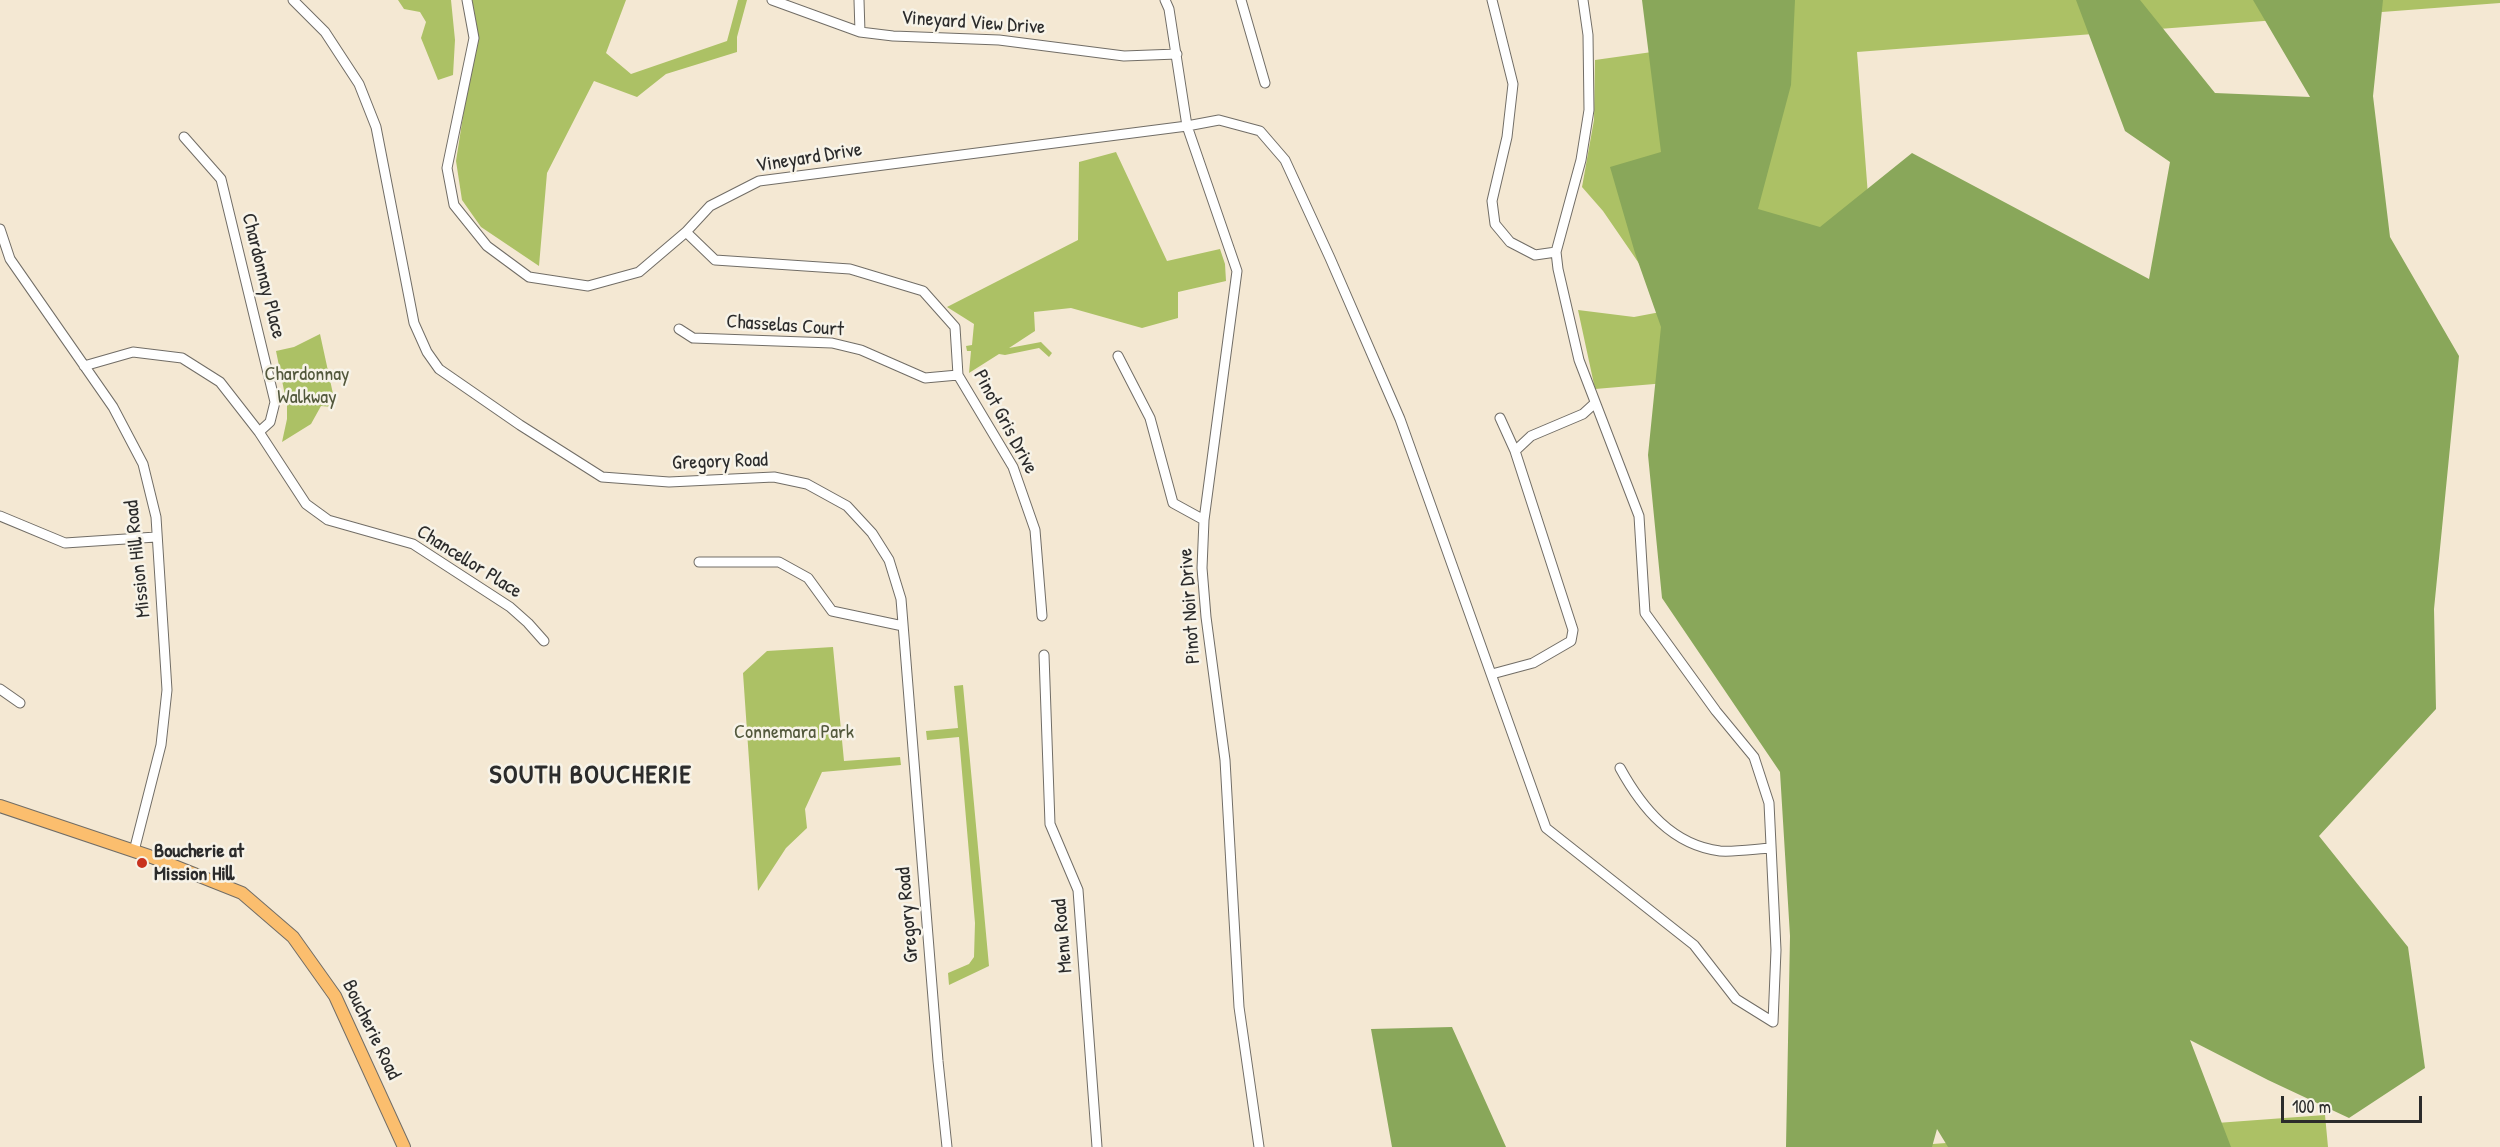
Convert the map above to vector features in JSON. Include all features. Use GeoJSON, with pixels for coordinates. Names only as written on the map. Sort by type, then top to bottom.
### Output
{"type":"FeatureCollection","features":[{"type":"Feature","properties":{"kind":"main road","name":"Boucherie Road"},"geometry":{"type":"LineString","coordinates":[[0,806],[134,851],[242,893],[293,937],[335,996],[404,1147]]}},
{"type":"Feature","properties":{"kind":"street","name":"Gregory Road"},"geometry":{"type":"LineString","coordinates":[[293,0],[325,32],[359,84],[366,100],[376,127],[414,323],[427,352],[439,369],[520,425],[602,477],[669,482],[774,477],[807,484],[847,507],[872,533],[889,560],[901,599],[947,1147]]}},
{"type":"Feature","properties":{"kind":"street","name":"Vineyard Drive"},"geometry":{"type":"LineString","coordinates":[[467,0],[474,38],[447,168],[454,205],[487,246],[529,277],[588,286],[639,272],[686,232],[710,206],[759,181],[1219,120],[1260,130],[1284,160],[1330,258],[1400,419],[1546,828],[1694,945],[1736,999],[1773,1022],[1776,950],[1771,848]]}},
{"type":"Feature","properties":{"kind":"street","name":"Vineyard View Drive"},"geometry":{"type":"LineString","coordinates":[[772,0],[860,32],[893,36],[999,40],[1124,56],[1177,54]]}},
{"type":"Feature","properties":{"kind":"street"},"geometry":{"type":"LineString","coordinates":[[860,0],[860,32]]}},
{"type":"Feature","properties":{"kind":"street","name":"Pinot Noir Drive"},"geometry":{"type":"LineString","coordinates":[[1165,0],[1169,9],[1177,54],[1186,126],[1237,271],[1204,520],[1202,568],[1206,617],[1225,760],[1239,1007],[1259,1147]]}},
{"type":"Feature","properties":{"kind":"street"},"geometry":{"type":"LineString","coordinates":[[1241,0],[1265,83]]}},
{"type":"Feature","properties":{"kind":"street"},"geometry":{"type":"LineString","coordinates":[[1492,0],[1513,84],[1507,137],[1492,201],[1495,224],[1510,242],[1535,255],[1556,252]]}},
{"type":"Feature","properties":{"kind":"street"},"geometry":{"type":"LineString","coordinates":[[1583,0],[1588,35],[1589,110],[1581,160],[1556,252],[1580,360],[1639,516],[1645,613],[1716,711],[1754,758],[1769,803],[1771,848],[1720,851],[1692,843],[1660,824],[1637,799],[1620,768]]}},
{"type":"Feature","properties":{"kind":"street","name":"Chardonnay Place"},"geometry":{"type":"LineString","coordinates":[[184,137],[221,179],[275,402],[270,422],[259,432]]}},
{"type":"Feature","properties":{"kind":"street","name":"Mission Hill Road"},"geometry":{"type":"LineString","coordinates":[[0,229],[10,259],[113,406],[143,464],[156,517],[167,690],[161,745],[134,851]]}},
{"type":"Feature","properties":{"kind":"street","name":"Pinot Gris Drive"},"geometry":{"type":"LineString","coordinates":[[686,232],[715,260],[850,269],[923,291],[955,327],[958,375],[1013,467],[1035,530],[1042,616]]}},
{"type":"Feature","properties":{"kind":"street","name":"Chasselas Court"},"geometry":{"type":"LineString","coordinates":[[679,329],[693,338],[832,344],[861,350],[925,378],[958,375]]}},
{"type":"Feature","properties":{"kind":"street","name":"Chancellor Place"},"geometry":{"type":"LineString","coordinates":[[84,366],[133,352],[182,358],[220,382],[259,432],[306,504],[328,520],[413,544],[510,607],[544,641]]}},
{"type":"Feature","properties":{"kind":"street"},"geometry":{"type":"LineString","coordinates":[[1118,356],[1150,418],[1173,503],[1204,520]]}},
{"type":"Feature","properties":{"kind":"street"},"geometry":{"type":"LineString","coordinates":[[1515,451],[1531,436],[1583,414],[1595,404]]}},
{"type":"Feature","properties":{"kind":"street"},"geometry":{"type":"LineString","coordinates":[[1492,674],[1533,663],[1571,641],[1573,630],[1515,451],[1500,418]]}},
{"type":"Feature","properties":{"kind":"street"},"geometry":{"type":"LineString","coordinates":[[0,516],[65,543],[156,537]]}},
{"type":"Feature","properties":{"kind":"street"},"geometry":{"type":"LineString","coordinates":[[699,562],[779,562],[808,578],[832,611],[903,626]]}},
{"type":"Feature","properties":{"kind":"street","name":"Menu Road"},"geometry":{"type":"LineString","coordinates":[[1044,655],[1050,824],[1078,890],[1097,1147]]}},
{"type":"Feature","properties":{"kind":"street"},"geometry":{"type":"LineString","coordinates":[[0,689],[20,704]]}},
{"type":"Feature","properties":{"kind":"green space"},"geometry":{"type":"Polygon","coordinates":[[[398,0],[451,0],[455,40],[453,75],[438,80],[421,38],[426,22],[420,12],[404,9],[398,0]]]}},
{"type":"Feature","properties":{"kind":"green space"},"geometry":{"type":"Polygon","coordinates":[[[472,0],[626,0],[606,53],[631,74],[727,41],[738,0],[747,0],[737,37],[737,52],[666,74],[637,97],[594,81],[547,173],[539,266],[481,227],[462,200],[456,161],[477,27],[472,0]]]}},
{"type":"Feature","properties":{"kind":"green space"},"geometry":{"type":"Polygon","coordinates":[[[1642,0],[1795,0],[1791,85],[1758,209],[1820,227],[1912,153],[2149,279],[2170,162],[2125,131],[2076,0],[2140,0],[2215,93],[2310,97],[2253,0],[2383,0],[2373,96],[2390,237],[2459,356],[2434,609],[2436,709],[2319,836],[2408,947],[2425,1068],[2349,1118],[2190,1040],[2231,1147],[1948,1147],[1937,1129],[1932,1147],[1786,1147],[1790,936],[1780,772],[1662,598],[1648,455],[1661,327],[1635,253],[1610,167],[1661,152],[1642,0]]]}},
{"type":"Feature","properties":{"kind":"green space"},"geometry":{"type":"Polygon","coordinates":[[[1647,0],[2500,0],[2500,3],[1857,52],[1882,378],[1678,382],[1595,389],[1578,310],[1634,317],[1671,310],[1603,211],[1582,187],[1594,120],[1595,60],[1652,52],[1647,0]]]}},
{"type":"Feature","properties":{"kind":"green space"},"geometry":{"type":"Polygon","coordinates":[[[1116,152],[1167,261],[1220,249],[1225,264],[1226,281],[1178,292],[1178,318],[1142,328],[1071,308],[1034,312],[1035,331],[1009,348],[1041,342],[1052,353],[1049,357],[1039,348],[1005,355],[999,354],[969,373],[971,351],[967,351],[966,346],[972,345],[974,324],[947,307],[1078,240],[1079,162],[1116,152]]]}},
{"type":"Feature","properties":{"kind":"green space","name":"Chardonnay Walkway"},"geometry":{"type":"Polygon","coordinates":[[[320,334],[335,403],[333,407],[321,406],[311,424],[282,442],[287,419],[287,405],[276,351],[294,347],[320,334]]]}},
{"type":"Feature","properties":{"kind":"green space","name":"Connemara Park"},"geometry":{"type":"Polygon","coordinates":[[[833,647],[844,761],[900,757],[901,765],[822,772],[805,809],[807,828],[786,848],[758,891],[743,673],[767,651],[833,647]]]}},
{"type":"Feature","properties":{"kind":"green space"},"geometry":{"type":"Polygon","coordinates":[[[963,685],[989,966],[949,985],[948,973],[969,964],[974,957],[975,923],[959,737],[927,740],[926,731],[958,728],[954,686],[963,685]]]}},
{"type":"Feature","properties":{"kind":"green space"},"geometry":{"type":"Polygon","coordinates":[[[1452,1027],[1506,1147],[1392,1147],[1371,1029],[1452,1027]]]}},
{"type":"Feature","properties":{"kind":"green space"},"geometry":{"type":"Polygon","coordinates":[[[2325,1115],[2328,1147],[1892,1147],[2325,1115]]]}},
{"type":"Feature","properties":{"kind":"place","name":"Boucherie at Mission Hill"},"geometry":{"type":"Point","coordinates":[142,863]}},
{"type":"Feature","properties":{"kind":"district","name":"SOUTH BOUCHERIE"},"geometry":{"type":"Point","coordinates":[591,776]}}]}
